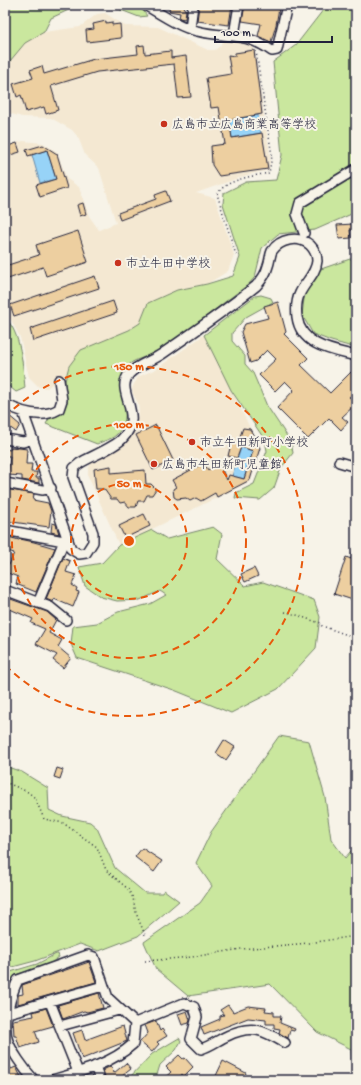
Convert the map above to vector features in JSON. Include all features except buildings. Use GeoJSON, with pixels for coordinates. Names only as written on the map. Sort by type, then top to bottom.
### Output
{"type":"FeatureCollection","features":[{"type":"Feature","properties":{"kind":"street"},"geometry":{"type":"LineString","coordinates":[[145,5],[196,31],[234,36],[256,41],[272,51],[277,50],[288,5]]}},
{"type":"Feature","properties":{"kind":"street"},"geometry":{"type":"LineString","coordinates":[[190,28],[193,5]]}},
{"type":"Feature","properties":{"kind":"street"},"geometry":{"type":"LineString","coordinates":[[234,36],[239,5]]}},
{"type":"Feature","properties":{"kind":"street"},"geometry":{"type":"LineString","coordinates":[[304,234],[297,214],[300,203],[356,169]]}},
{"type":"Feature","properties":{"kind":"street"},"geometry":{"type":"LineString","coordinates":[[23,412],[51,488],[66,540],[71,549],[79,554],[86,553],[93,542],[93,533],[73,477],[74,468],[80,463],[122,440],[129,430],[132,419],[125,392],[125,382],[128,375],[137,367],[161,355],[256,286],[264,277],[271,252],[277,245],[292,239],[306,242],[312,246],[316,254],[314,271],[300,293],[297,302],[298,323],[302,332],[310,341],[319,347],[356,356]]}},
{"type":"Feature","properties":{"kind":"street"},"geometry":{"type":"LineString","coordinates":[[5,404],[23,412],[51,414],[59,409],[62,400],[59,380]]}},
{"type":"Feature","properties":{"kind":"street"},"geometry":{"type":"LineString","coordinates":[[5,439],[23,442],[33,438]]}},
{"type":"Feature","properties":{"kind":"street"},"geometry":{"type":"LineString","coordinates":[[339,462],[356,467]]}},
{"type":"Feature","properties":{"kind":"street"},"geometry":{"type":"LineString","coordinates":[[5,483],[44,490],[51,488]]}},
{"type":"Feature","properties":{"kind":"street"},"geometry":{"type":"LineString","coordinates":[[5,530],[66,540]]}},
{"type":"Feature","properties":{"kind":"street"},"geometry":{"type":"LineString","coordinates":[[38,603],[66,540]]}},
{"type":"Feature","properties":{"kind":"street"},"geometry":{"type":"LineString","coordinates":[[5,590],[50,607],[66,620]]}},
{"type":"Feature","properties":{"kind":"street"},"geometry":{"type":"LineString","coordinates":[[34,1080],[7,1039],[6,1028],[12,991],[18,980],[88,955],[94,957],[108,998],[119,1010],[135,1023]]}},
{"type":"Feature","properties":{"kind":"street"},"geometry":{"type":"LineString","coordinates":[[8,1013],[103,986]]}},
{"type":"Feature","properties":{"kind":"street"},"geometry":{"type":"LineString","coordinates":[[50,1002],[78,1072]]}},
{"type":"Feature","properties":{"kind":"street"},"geometry":{"type":"LineString","coordinates":[[135,1023],[184,1003],[194,1007],[196,1017],[190,1039],[201,1049],[210,1046],[226,1036],[248,1029],[266,1031],[285,1043]]}},
{"type":"Feature","properties":{"kind":"street"},"geometry":{"type":"LineString","coordinates":[[60,1026],[119,1010]]}},
{"type":"Feature","properties":{"kind":"street"},"geometry":{"type":"LineString","coordinates":[[52,1080],[95,1066],[123,1054],[133,1044],[135,1023]]}},
{"type":"Feature","properties":{"kind":"street"},"geometry":{"type":"LineString","coordinates":[[95,1066],[100,1080]]}},
{"type":"Feature","properties":{"kind":"path"},"geometry":{"type":"LineString","coordinates":[[236,255],[217,194],[220,189],[246,177],[269,173],[272,156],[256,41]]}},
{"type":"Feature","properties":{"kind":"path"},"geometry":{"type":"LineString","coordinates":[[284,612],[294,613],[299,617],[356,638]]}},
{"type":"Feature","properties":{"kind":"path"},"geometry":{"type":"LineString","coordinates":[[5,782],[28,792],[35,798],[44,819],[63,824],[97,847],[106,870],[128,889],[133,898],[136,913],[145,935]]}},
{"type":"Feature","properties":{"kind":"path"},"geometry":{"type":"LineString","coordinates":[[356,834],[354,852],[356,873]]}},
{"type":"Feature","properties":{"kind":"path"},"geometry":{"type":"LineString","coordinates":[[145,961],[192,957],[242,949],[309,943],[356,936]]}},
{"type":"Feature","properties":{"kind":"shaded area"},"geometry":{"type":"Polygon","coordinates":[[[105,13],[125,26],[158,27],[208,50],[215,50],[221,45],[222,38],[253,44],[270,155],[269,170],[247,175],[196,193],[215,198],[234,255],[228,271],[207,284],[177,290],[148,303],[140,323],[69,366],[65,381],[52,384],[47,388],[39,387],[29,377],[20,337],[11,320],[5,315],[5,146],[23,141],[43,143],[57,152],[67,179],[79,187],[89,216],[99,230],[116,223],[99,168],[85,155],[78,137],[72,130],[51,118],[22,117],[5,112],[5,72],[10,61],[25,43],[44,32],[80,27],[97,14],[105,13]]]}},
{"type":"Feature","properties":{"kind":"shaded area","name":"市立牛田新町小学校"},"geometry":{"type":"Polygon","coordinates":[[[204,335],[260,448],[251,481],[119,545],[88,476],[88,470],[91,463],[123,446],[134,432],[139,412],[138,403],[133,394],[132,388],[138,377],[156,369],[204,335]]]}},
{"type":"Feature","properties":{"kind":"green space"},"geometry":{"type":"Polygon","coordinates":[[[5,5],[87,5],[73,8],[51,18],[44,32],[25,43],[10,61],[5,72],[5,5]]]}},
{"type":"Feature","properties":{"kind":"green space"},"geometry":{"type":"Polygon","coordinates":[[[108,5],[135,6],[140,8],[147,16],[139,17],[108,5]]]}},
{"type":"Feature","properties":{"kind":"green space"},"geometry":{"type":"Polygon","coordinates":[[[327,5],[356,5],[356,212],[315,230],[278,234],[262,248],[255,277],[248,285],[151,355],[129,364],[123,375],[122,384],[125,419],[122,427],[116,435],[97,444],[46,424],[50,417],[62,411],[67,402],[65,381],[69,366],[81,350],[129,330],[140,323],[148,303],[177,290],[207,284],[233,276],[240,257],[223,204],[224,193],[246,182],[276,180],[282,155],[273,62],[296,45],[327,5]]]}},
{"type":"Feature","properties":{"kind":"green space"},"geometry":{"type":"Polygon","coordinates":[[[350,259],[356,259],[356,348],[313,334],[302,315],[305,291],[321,269],[350,259]]]}},
{"type":"Feature","properties":{"kind":"green space"},"geometry":{"type":"Polygon","coordinates":[[[261,295],[271,298],[273,302],[246,317],[232,333],[232,341],[245,356],[245,364],[253,373],[267,406],[291,442],[293,453],[281,468],[274,488],[260,500],[235,498],[236,493],[254,484],[267,451],[265,440],[231,390],[204,335],[255,296],[261,295]]]}},
{"type":"Feature","properties":{"kind":"green space"},"geometry":{"type":"Polygon","coordinates":[[[5,318],[15,332],[22,360],[25,388],[16,392],[5,383],[5,318]]]}},
{"type":"Feature","properties":{"kind":"green space"},"geometry":{"type":"Polygon","coordinates":[[[213,527],[222,534],[217,559],[245,586],[263,582],[314,600],[320,617],[316,648],[278,689],[231,713],[174,690],[77,658],[71,644],[73,626],[97,623],[118,612],[150,604],[166,595],[160,591],[140,600],[117,601],[101,597],[85,586],[79,567],[102,563],[119,545],[152,530],[167,539],[213,527]]]}},
{"type":"Feature","properties":{"kind":"green space"},"geometry":{"type":"Polygon","coordinates":[[[279,736],[309,741],[325,797],[331,839],[345,858],[356,845],[356,1080],[353,1080],[351,1049],[317,1032],[270,984],[188,996],[156,969],[144,942],[200,903],[212,886],[196,863],[211,832],[279,736]]]}},
{"type":"Feature","properties":{"kind":"green space"},"geometry":{"type":"Polygon","coordinates":[[[5,766],[22,772],[48,788],[49,810],[62,816],[90,822],[97,828],[115,868],[145,893],[162,893],[164,890],[179,901],[138,936],[99,951],[80,944],[35,961],[5,969],[5,766]]]}},
{"type":"Feature","properties":{"kind":"green space"},"geometry":{"type":"Polygon","coordinates":[[[58,954],[59,957],[48,965],[15,975],[5,1012],[5,980],[7,973],[37,964],[58,954]]]}},
{"type":"Feature","properties":{"kind":"green space"},"geometry":{"type":"Polygon","coordinates":[[[179,1038],[181,1041],[176,1050],[160,1065],[156,1078],[158,1080],[127,1080],[152,1054],[179,1038]]]}},
{"type":"Feature","properties":{"kind":"water"},"geometry":{"type":"Polygon","coordinates":[[[258,115],[261,133],[232,138],[229,120],[258,115]]]}},
{"type":"Feature","properties":{"kind":"water"},"geometry":{"type":"Polygon","coordinates":[[[47,150],[56,179],[40,183],[32,155],[47,150]]]}},
{"type":"Feature","properties":{"kind":"water"},"geometry":{"type":"Polygon","coordinates":[[[241,447],[253,451],[244,479],[232,476],[241,447]]]}},
{"type":"Feature","properties":{"kind":"place","name":"広島市立広島商業高等学校"},"geometry":{"type":"Point","coordinates":[164,124]}},
{"type":"Feature","properties":{"kind":"place","name":"市立牛田中学校"},"geometry":{"type":"Point","coordinates":[118,263]}},
{"type":"Feature","properties":{"kind":"place","name":"市立牛田新町小学校"},"geometry":{"type":"Point","coordinates":[192,442]}},
{"type":"Feature","properties":{"kind":"place","name":"広島市牛田新町児童館"},"geometry":{"type":"Point","coordinates":[154,464]}}]}
